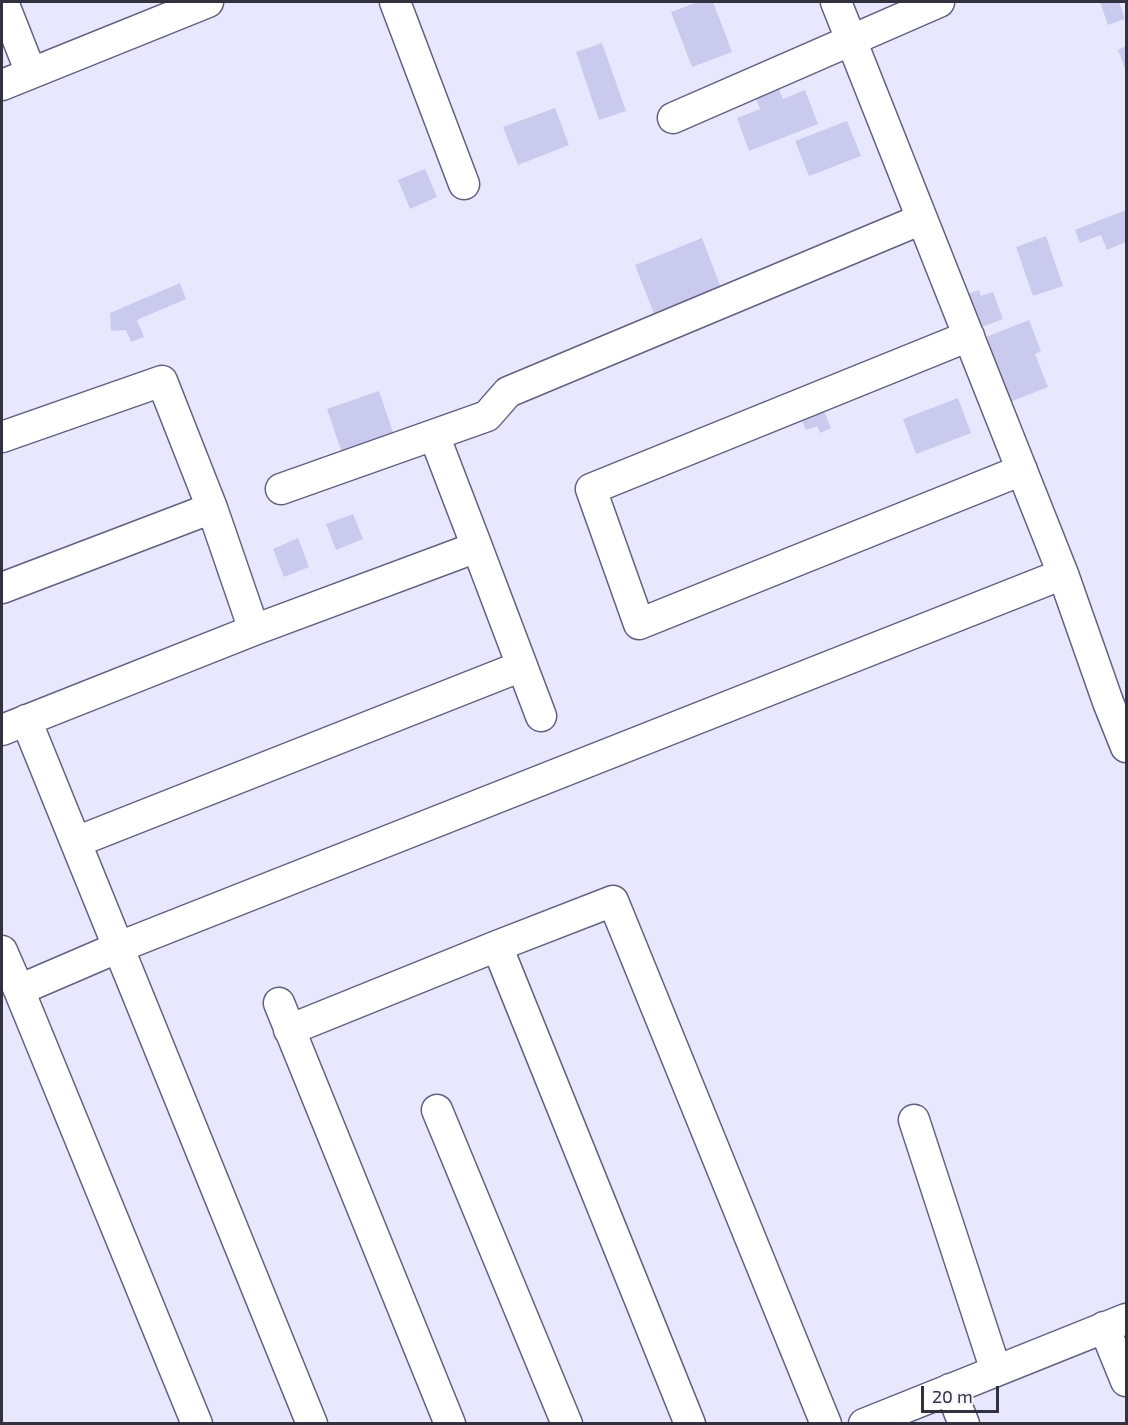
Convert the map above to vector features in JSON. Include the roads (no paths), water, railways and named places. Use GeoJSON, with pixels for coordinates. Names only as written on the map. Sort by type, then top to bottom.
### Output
{"type":"FeatureCollection","features":[{"type":"Feature","properties":{"kind":"street"},"geometry":{"type":"LineString","coordinates":[[3,2],[31,73]]}},
{"type":"Feature","properties":{"kind":"street"},"geometry":{"type":"LineString","coordinates":[[2,84],[31,73],[147,13],[208,2]]}},
{"type":"Feature","properties":{"kind":"street"},"geometry":{"type":"LineString","coordinates":[[395,2],[464,184]]}},
{"type":"Feature","properties":{"kind":"street"},"geometry":{"type":"LineString","coordinates":[[836,2],[1063,574],[1118,698],[1126,747]]}},
{"type":"Feature","properties":{"kind":"street"},"geometry":{"type":"LineString","coordinates":[[673,118],[939,2]]}},
{"type":"Feature","properties":{"kind":"street"},"geometry":{"type":"LineString","coordinates":[[281,489],[487,416],[507,392],[922,219]]}},
{"type":"Feature","properties":{"kind":"street"},"geometry":{"type":"LineString","coordinates":[[969,336],[591,489],[639,624],[1022,470]]}},
{"type":"Feature","properties":{"kind":"street"},"geometry":{"type":"LineString","coordinates":[[2,437],[162,381],[212,508],[254,630]]}},
{"type":"Feature","properties":{"kind":"street"},"geometry":{"type":"LineString","coordinates":[[434,435],[541,716]]}},
{"type":"Feature","properties":{"kind":"street"},"geometry":{"type":"LineString","coordinates":[[2,588],[212,508]]}},
{"type":"Feature","properties":{"kind":"street"},"geometry":{"type":"LineString","coordinates":[[312,1424],[76,842],[14,725],[254,630],[477,547]]}},
{"type":"Feature","properties":{"kind":"street"},"geometry":{"type":"LineString","coordinates":[[19,990],[118,947],[1063,574]]}},
{"type":"Feature","properties":{"kind":"street"},"geometry":{"type":"LineString","coordinates":[[76,842],[522,666]]}},
{"type":"Feature","properties":{"kind":"street"},"geometry":{"type":"LineString","coordinates":[[450,1424],[284,1016],[497,945],[614,901],[826,1424]]}},
{"type":"Feature","properties":{"kind":"street"},"geometry":{"type":"LineString","coordinates":[[497,945],[690,1424]]}},
{"type":"Feature","properties":{"kind":"street"},"geometry":{"type":"LineString","coordinates":[[2,951],[197,1424]]}},
{"type":"Feature","properties":{"kind":"street"},"geometry":{"type":"LineString","coordinates":[[437,1110],[567,1424]]}},
{"type":"Feature","properties":{"kind":"street"},"geometry":{"type":"LineString","coordinates":[[914,1120],[996,1371]]}},
{"type":"Feature","properties":{"kind":"street"},"geometry":{"type":"LineString","coordinates":[[864,1424],[1115,1323],[1126,1381]]}},
{"type":"Feature","properties":{"kind":"street"},"geometry":{"type":"LineString","coordinates":[[950,1389],[964,1424]]}}]}
